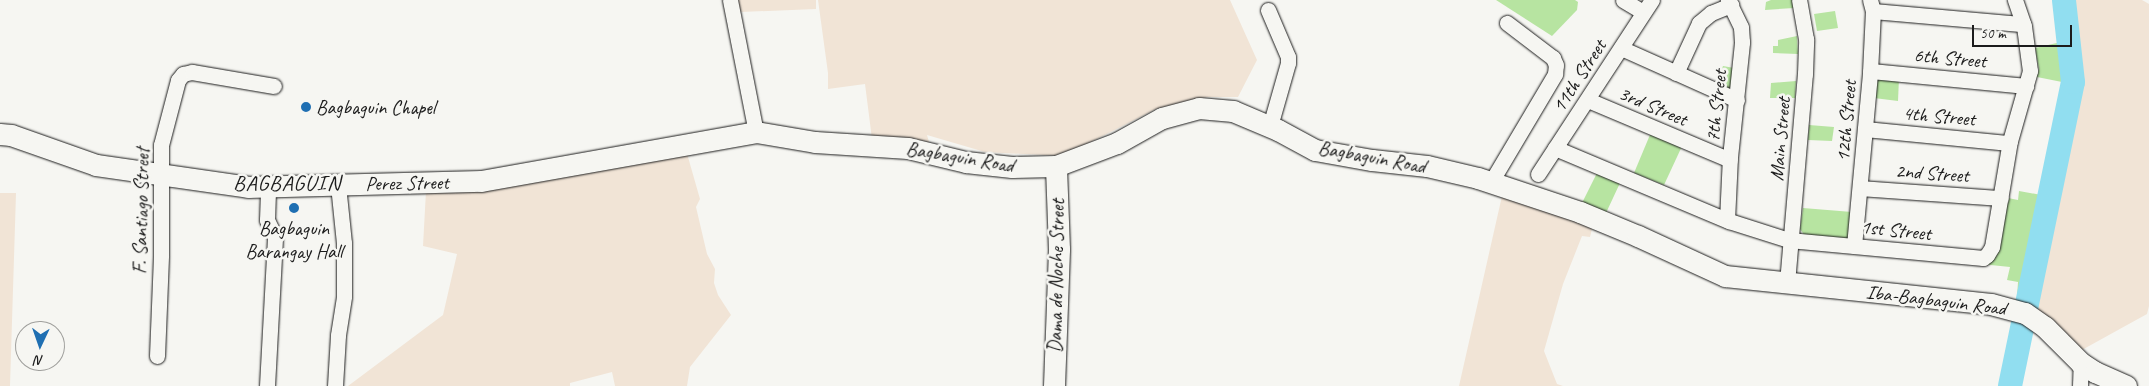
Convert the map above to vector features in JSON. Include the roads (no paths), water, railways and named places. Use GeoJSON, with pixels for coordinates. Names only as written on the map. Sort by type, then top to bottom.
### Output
{"type":"FeatureCollection","features":[{"type":"Feature","properties":{"kind":"street"},"geometry":{"type":"LineString","coordinates":[[730,0],[756,132]]}},
{"type":"Feature","properties":{"kind":"street"},"geometry":{"type":"LineString","coordinates":[[1624,0],[1648,6]]}},
{"type":"Feature","properties":{"kind":"street","name":"Main Street"},"geometry":{"type":"LineString","coordinates":[[1788,282],[1805,74],[1806,39],[1799,0]]}},
{"type":"Feature","properties":{"kind":"street","name":"1st Street"},"geometry":{"type":"LineString","coordinates":[[1555,148],[1727,220],[1791,241],[1979,259],[1987,255],[1992,247],[2009,143],[2030,71],[2023,24],[2014,0]]}},
{"type":"Feature","properties":{"kind":"street"},"geometry":{"type":"LineString","coordinates":[[1676,73],[1698,24],[1711,13],[1729,3]]}},
{"type":"Feature","properties":{"kind":"street","name":"7th Street"},"geometry":{"type":"LineString","coordinates":[[1727,220],[1730,160],[1742,42],[1741,27],[1729,3]]}},
{"type":"Feature","properties":{"kind":"street","name":"11th Street"},"geometry":{"type":"LineString","coordinates":[[1538,174],[1648,6]]}},
{"type":"Feature","properties":{"kind":"street"},"geometry":{"type":"LineString","coordinates":[[1872,6],[2023,24]]}},
{"type":"Feature","properties":{"kind":"street","name":"12th Street"},"geometry":{"type":"LineString","coordinates":[[1854,246],[1870,71],[1872,6]]}},
{"type":"Feature","properties":{"kind":"street"},"geometry":{"type":"LineString","coordinates":[[1268,10],[1288,57],[1288,63],[1270,126]]}},
{"type":"Feature","properties":{"kind":"street"},"geometry":{"type":"LineString","coordinates":[[1491,182],[1555,74],[1556,66],[1553,58],[1507,23]]}},
{"type":"Feature","properties":{"kind":"street"},"geometry":{"type":"LineString","coordinates":[[1621,48],[1737,100]]}},
{"type":"Feature","properties":{"kind":"street","name":"6th Street"},"geometry":{"type":"LineString","coordinates":[[1870,71],[2026,86]]}},
{"type":"Feature","properties":{"kind":"street","name":"F. Santiago Street"},"geometry":{"type":"LineString","coordinates":[[157,356],[161,254],[161,145],[178,80],[183,74],[192,72],[274,86]]}},
{"type":"Feature","properties":{"kind":"street","name":"3rd Street"},"geometry":{"type":"LineString","coordinates":[[1588,100],[1730,160]]}},
{"type":"Feature","properties":{"kind":"street","name":"Bagbaguin Road"},"geometry":{"type":"LineString","coordinates":[[756,132],[815,142],[908,148],[966,162],[1012,167],[1056,166],[1117,143],[1162,118],[1199,108],[1233,111],[1270,126],[1314,150],[1372,160],[1427,166],[1491,182],[1588,215],[1725,276],[1752,280]]}},
{"type":"Feature","properties":{"kind":"street","name":"4th Street"},"geometry":{"type":"LineString","coordinates":[[1865,129],[2009,143]]}},
{"type":"Feature","properties":{"kind":"street","name":"Perez Street"},"geometry":{"type":"LineString","coordinates":[[0,134],[11,135],[96,165],[248,187],[268,187],[481,181],[756,132]]}},
{"type":"Feature","properties":{"kind":"street","name":"Dama de Noche Street"},"geometry":{"type":"LineString","coordinates":[[1054,386],[1058,249],[1056,166]]}},
{"type":"Feature","properties":{"kind":"street"},"geometry":{"type":"LineString","coordinates":[[335,386],[338,335],[344,296],[344,243],[338,185]]}},
{"type":"Feature","properties":{"kind":"street"},"geometry":{"type":"LineString","coordinates":[[267,386],[275,237],[267,220],[268,187]]}},
{"type":"Feature","properties":{"kind":"street","name":"2nd Street"},"geometry":{"type":"LineString","coordinates":[[1860,188],[2001,198]]}},
{"type":"Feature","properties":{"kind":"street","name":"Iba-Bagbaguin Road"},"geometry":{"type":"LineString","coordinates":[[1752,280],[1788,282],[1991,304],[2025,313],[2045,326],[2081,363],[2095,372],[2126,386]]}},
{"type":"Feature","properties":{"kind":"street"},"geometry":{"type":"LineString","coordinates":[[2080,386],[2081,363]]}},
{"type":"Feature","properties":{"kind":"waterway"},"geometry":{"type":"LineString","coordinates":[[2010,386],[2073,82],[2064,0]]}},
{"type":"Feature","properties":{"kind":"place","name":"Bagbaguin Chapel"},"geometry":{"type":"Point","coordinates":[306,107]}},
{"type":"Feature","properties":{"kind":"place","name":"Bagbaguin Barangay Hall"},"geometry":{"type":"Point","coordinates":[294,208]}},
{"type":"Feature","properties":{"kind":"district","name":"BAGBAGUIN"},"geometry":{"type":"Point","coordinates":[287,184]}}]}
